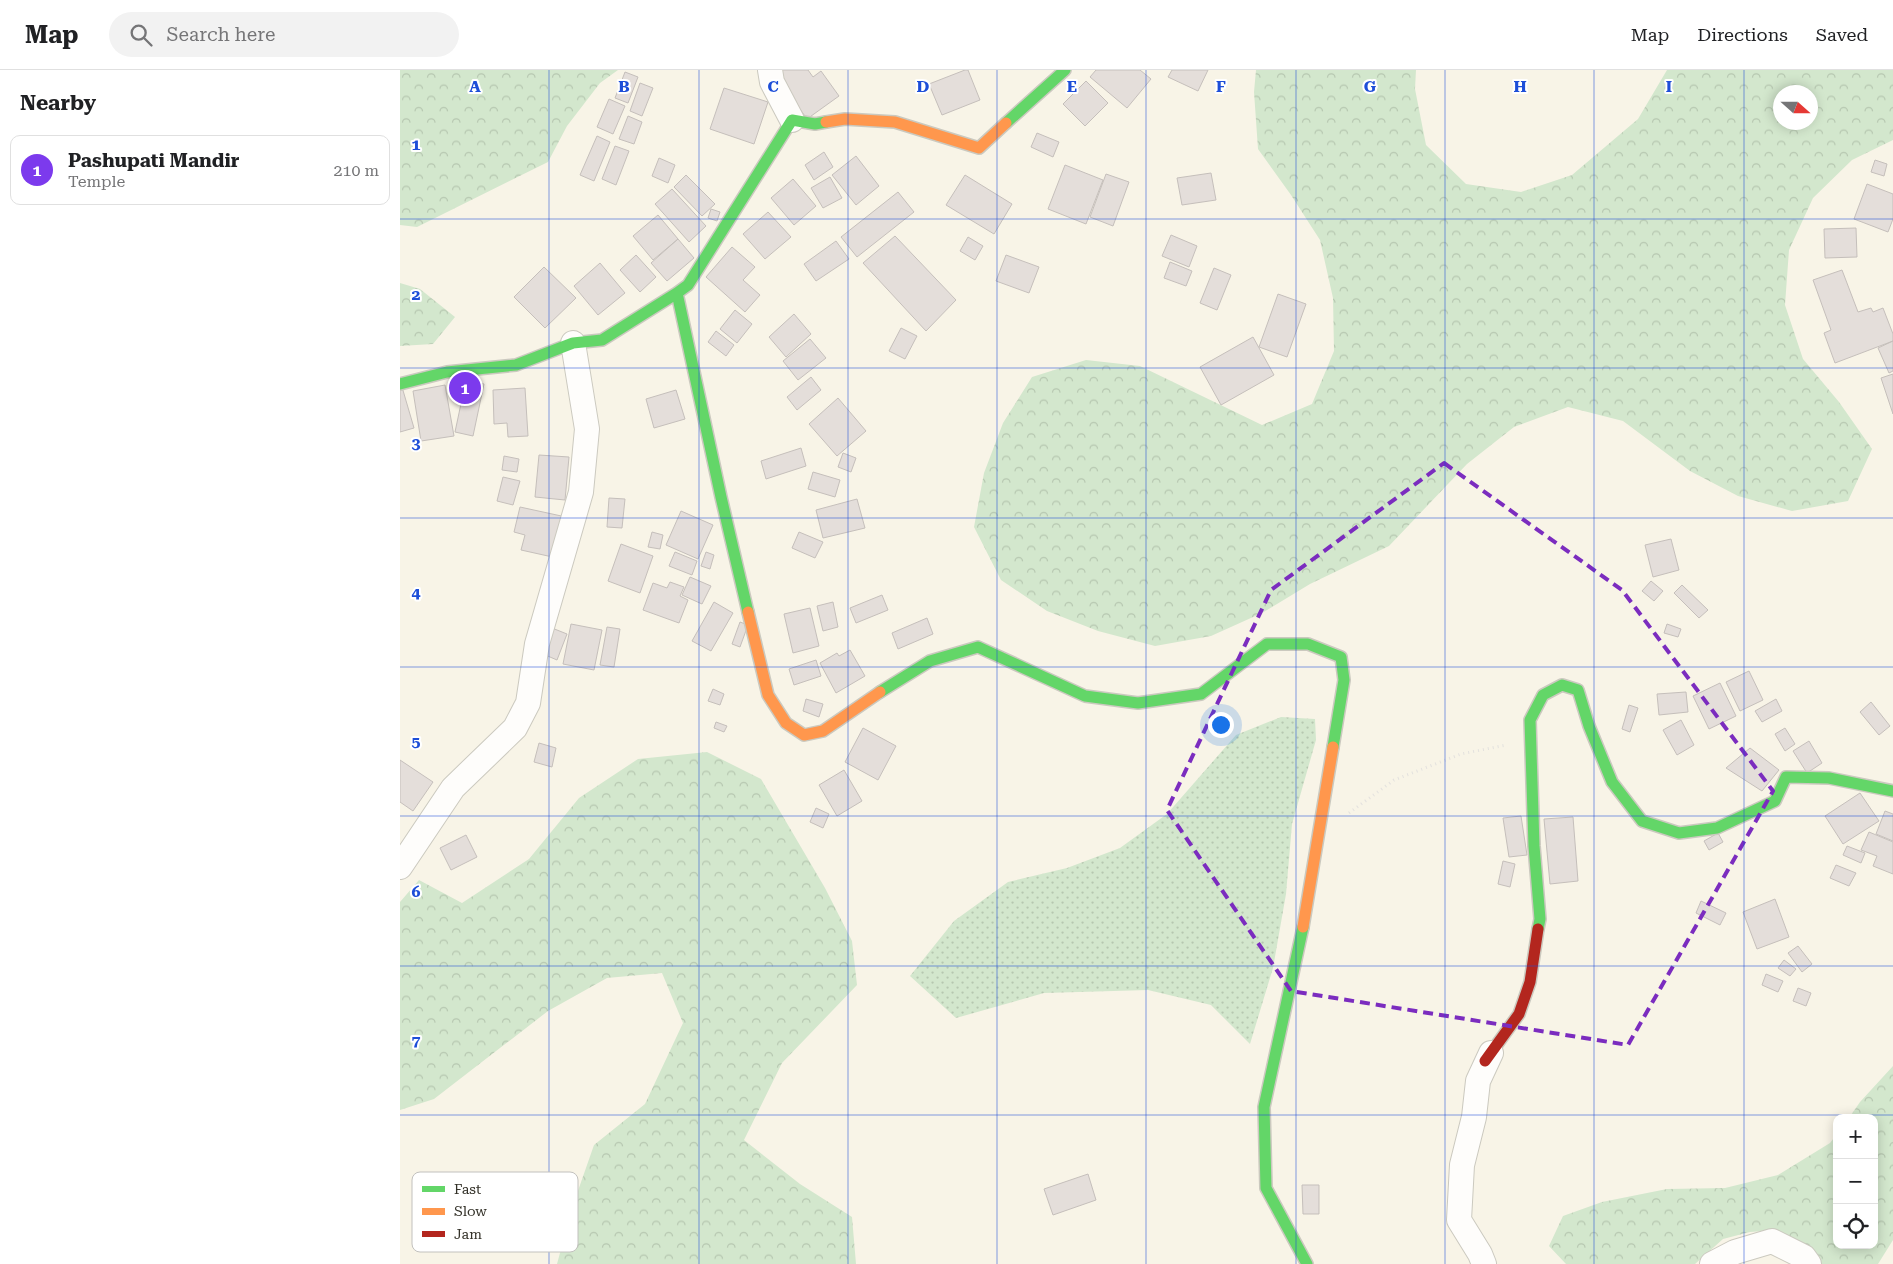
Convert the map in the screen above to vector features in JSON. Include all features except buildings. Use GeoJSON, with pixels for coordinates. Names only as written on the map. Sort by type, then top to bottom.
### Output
{"type":"FeatureCollection","features":[{"type":"Feature","properties":{"kind":"street"},"geometry":{"type":"LineString","coordinates":[[770,70],[772,82],[792,120]]}},
{"type":"Feature","properties":{"kind":"street"},"geometry":{"type":"LineString","coordinates":[[792,120],[816,124],[845,119],[895,122],[979,148],[1065,70]]}},
{"type":"Feature","properties":{"kind":"street"},"geometry":{"type":"LineString","coordinates":[[400,384],[447,372],[516,365],[572,343],[602,340],[677,293],[688,285],[792,120]]}},
{"type":"Feature","properties":{"kind":"street"},"geometry":{"type":"LineString","coordinates":[[677,293],[721,497],[768,695],[786,723],[804,735],[823,731],[930,661],[978,646],[1085,696],[1138,703],[1201,694],[1267,644],[1308,644],[1341,657],[1344,680],[1303,927],[1264,1107],[1266,1188],[1307,1264]]}},
{"type":"Feature","properties":{"kind":"street"},"geometry":{"type":"LineString","coordinates":[[400,867],[453,788],[515,728],[528,703],[537,644],[581,492],[587,429],[572,343]]}},
{"type":"Feature","properties":{"kind":"street"},"geometry":{"type":"LineString","coordinates":[[1484,1264],[1480,1254],[1458,1220],[1462,1165],[1474,1117],[1478,1081],[1488,1057],[1519,1014],[1530,982],[1540,919],[1534,846],[1530,720],[1543,696],[1562,685],[1578,690],[1589,726],[1612,782],[1642,821],[1679,833],[1716,828],[1775,801],[1786,777],[1829,778],[1893,791]]}},
{"type":"Feature","properties":{"kind":"street"},"geometry":{"type":"LineString","coordinates":[[1712,1264],[1735,1252],[1772,1241],[1804,1258],[1809,1264]]}},
{"type":"Feature","properties":{"kind":"path"},"geometry":{"type":"LineString","coordinates":[[1346,816],[1394,780],[1461,754],[1531,741]]}},
{"type":"Feature","properties":{"kind":"highlighted area"},"geometry":{"type":"Polygon","coordinates":[[[1444,463],[1622,590],[1773,791],[1628,1045],[1291,991],[1167,810],[1271,590],[1444,463]]]}},
{"type":"Feature","properties":{"kind":"green space"},"geometry":{"type":"Polygon","coordinates":[[[400,70],[618,70],[600,83],[567,126],[548,162],[417,227],[400,225],[400,70]]]}},
{"type":"Feature","properties":{"kind":"green space"},"geometry":{"type":"Polygon","coordinates":[[[1256,70],[1416,70],[1415,89],[1426,145],[1466,184],[1521,192],[1572,175],[1638,119],[1667,70],[1893,70],[1893,140],[1852,160],[1813,198],[1789,250],[1785,305],[1803,359],[1839,402],[1872,449],[1848,501],[1792,511],[1738,496],[1690,471],[1623,421],[1568,407],[1514,427],[1467,464],[1389,546],[1310,584],[1262,613],[1211,636],[1155,646],[1098,631],[1047,611],[1001,580],[974,527],[984,473],[1003,423],[1032,377],[1086,360],[1140,366],[1262,425],[1312,404],[1334,351],[1333,298],[1320,240],[1258,149],[1254,92],[1256,70]]]}},
{"type":"Feature","properties":{"kind":"green space"},"geometry":{"type":"Polygon","coordinates":[[[400,283],[420,289],[455,317],[433,344],[400,346],[400,283]]]}},
{"type":"Feature","properties":{"kind":"green space"},"geometry":{"type":"Polygon","coordinates":[[[1281,717],[1315,719],[1316,740],[1292,824],[1286,894],[1273,968],[1250,1044],[1211,1005],[1148,990],[1044,993],[956,1018],[910,976],[954,921],[1008,882],[1067,868],[1120,848],[1167,814],[1236,735],[1281,717]]]}},
{"type":"Feature","properties":{"kind":"green space"},"geometry":{"type":"Polygon","coordinates":[[[707,752],[761,779],[825,888],[852,941],[857,985],[782,1063],[744,1140],[800,1184],[852,1217],[856,1264],[557,1264],[560,1252],[578,1252],[578,1191],[594,1145],[645,1104],[683,1023],[662,973],[607,978],[548,1011],[434,1099],[400,1110],[400,902],[419,880],[462,903],[529,859],[579,798],[638,759],[707,752]]]}},
{"type":"Feature","properties":{"kind":"green space"},"geometry":{"type":"Polygon","coordinates":[[[1893,1066],[1893,1240],[1878,1264],[1820,1264],[1797,1241],[1777,1230],[1750,1232],[1723,1239],[1695,1264],[1566,1264],[1549,1246],[1563,1216],[1602,1202],[1667,1189],[1725,1188],[1778,1175],[1830,1143],[1833,1139],[1833,1249],[1878,1249],[1878,1114],[1852,1114],[1860,1102],[1893,1066]]]}},
{"type":"Feature","properties":{"kind":"traffic: fast"},"geometry":{"type":"LineString","coordinates":[[1006,123],[1065,70]]}},
{"type":"Feature","properties":{"kind":"traffic: fast"},"geometry":{"type":"LineString","coordinates":[[400,384],[447,372],[516,365],[573,343],[602,340],[688,285],[792,120],[815,124],[826,122]]}},
{"type":"Feature","properties":{"kind":"traffic: fast"},"geometry":{"type":"LineString","coordinates":[[677,293],[748,612]]}},
{"type":"Feature","properties":{"kind":"traffic: fast"},"geometry":{"type":"LineString","coordinates":[[880,692],[930,661],[978,647],[1085,696],[1138,703],[1201,694],[1267,644],[1308,644],[1341,657],[1344,680],[1333,747]]}},
{"type":"Feature","properties":{"kind":"traffic: fast"},"geometry":{"type":"LineString","coordinates":[[1538,929],[1540,919],[1534,846],[1530,720],[1543,695],[1562,685],[1578,690],[1589,726],[1612,782],[1642,821],[1679,833],[1717,828],[1775,801],[1786,777],[1829,778],[1893,791]]}},
{"type":"Feature","properties":{"kind":"traffic: fast"},"geometry":{"type":"LineString","coordinates":[[1303,927],[1264,1107],[1266,1188],[1307,1264]]}},
{"type":"Feature","properties":{"kind":"traffic: slow"},"geometry":{"type":"LineString","coordinates":[[826,122],[845,119],[895,122],[979,148],[1006,123]]}},
{"type":"Feature","properties":{"kind":"traffic: slow"},"geometry":{"type":"LineString","coordinates":[[748,612],[768,695],[786,723],[804,735],[823,731],[880,692]]}},
{"type":"Feature","properties":{"kind":"traffic: slow"},"geometry":{"type":"LineString","coordinates":[[1303,927],[1333,747]]}},
{"type":"Feature","properties":{"kind":"traffic: jam"},"geometry":{"type":"LineString","coordinates":[[1485,1061],[1519,1014],[1530,982],[1538,929]]}},
{"type":"Feature","properties":{"kind":"place","name":"Pashupati Mandir"},"geometry":{"type":"Point","coordinates":[465,388]}}]}
